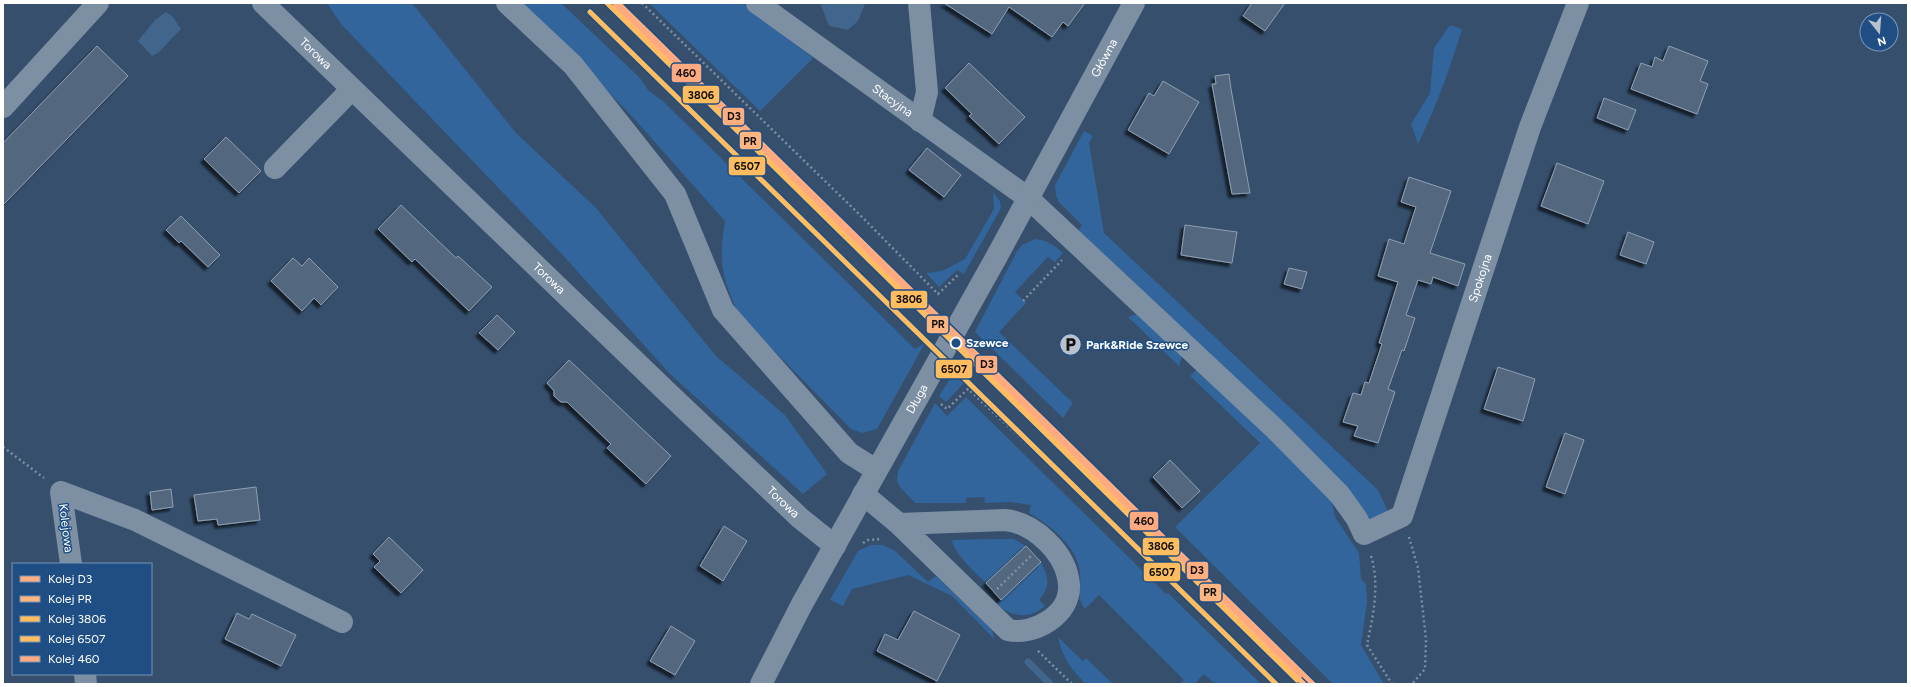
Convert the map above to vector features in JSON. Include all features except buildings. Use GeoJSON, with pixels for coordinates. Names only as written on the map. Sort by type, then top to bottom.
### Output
{"type":"FeatureCollection","features":[{"type":"Feature","properties":{"kind":"street"},"geometry":{"type":"LineString","coordinates":[[3,107],[98,3]]}},
{"type":"Feature","properties":{"kind":"street"},"geometry":{"type":"LineString","coordinates":[[507,3],[573,65],[675,194],[723,310],[849,453],[876,470]]}},
{"type":"Feature","properties":{"kind":"street","name":"Stacyjna"},"geometry":{"type":"LineString","coordinates":[[757,3],[1028,198],[1280,434],[1340,495],[1357,519],[1364,534]]}},
{"type":"Feature","properties":{"kind":"street"},"geometry":{"type":"LineString","coordinates":[[919,3],[927,92],[920,121]]}},
{"type":"Feature","properties":{"kind":"street","name":"Główna"},"geometry":{"type":"LineString","coordinates":[[1074,114],[1134,3]]}},
{"type":"Feature","properties":{"kind":"street","name":"Spokojna"},"geometry":{"type":"LineString","coordinates":[[1402,516],[1530,127],[1578,3]]}},
{"type":"Feature","properties":{"kind":"street","name":"Torowa"},"geometry":{"type":"LineString","coordinates":[[265,5],[800,518],[846,546]]}},
{"type":"Feature","properties":{"kind":"street"},"geometry":{"type":"LineString","coordinates":[[274,168],[352,89]]}},
{"type":"Feature","properties":{"kind":"street","name":"Długa"},"geometry":{"type":"LineString","coordinates":[[761,684],[802,604],[846,546],[863,494],[1074,114]]}},
{"type":"Feature","properties":{"kind":"street"},"geometry":{"type":"LineString","coordinates":[[61,492],[135,520],[342,622]]}},
{"type":"Feature","properties":{"kind":"street","name":"Kolejowa"},"geometry":{"type":"LineString","coordinates":[[61,492],[71,563]]}},
{"type":"Feature","properties":{"kind":"street"},"geometry":{"type":"LineString","coordinates":[[863,494],[892,532],[981,605],[1008,630],[1019,632],[1032,629],[1048,622],[1062,607],[1069,592],[1069,585],[1060,556],[1030,528],[1012,521],[944,521],[892,532]]}},
{"type":"Feature","properties":{"kind":"street"},"geometry":{"type":"LineString","coordinates":[[1364,534],[1402,516]]}},
{"type":"Feature","properties":{"kind":"path"},"geometry":{"type":"LineString","coordinates":[[642,3],[868,223],[938,294],[958,275],[966,279]]}},
{"type":"Feature","properties":{"kind":"path"},"geometry":{"type":"LineString","coordinates":[[1023,301],[1063,259]]}},
{"type":"Feature","properties":{"kind":"path"},"geometry":{"type":"LineString","coordinates":[[938,401],[947,409],[968,389],[1114,525],[1274,684]]}},
{"type":"Feature","properties":{"kind":"path"},"geometry":{"type":"LineString","coordinates":[[3,447],[61,492]]}},
{"type":"Feature","properties":{"kind":"path"},"geometry":{"type":"LineString","coordinates":[[1402,516],[1418,568],[1426,639],[1425,670],[1412,684]]}},
{"type":"Feature","properties":{"kind":"path"},"geometry":{"type":"LineString","coordinates":[[846,546],[892,532]]}},
{"type":"Feature","properties":{"kind":"path"},"geometry":{"type":"LineString","coordinates":[[1364,534],[1373,563],[1375,596],[1367,645],[1392,684]]}},
{"type":"Feature","properties":{"kind":"path"},"geometry":{"type":"LineString","coordinates":[[981,605],[1046,542]]}},
{"type":"Feature","properties":{"kind":"path"},"geometry":{"type":"LineString","coordinates":[[1019,632],[1072,684]]}},
{"type":"Feature","properties":{"kind":"shaded area"},"geometry":{"type":"Polygon","coordinates":[[[327,3],[412,3],[516,133],[596,208],[716,356],[785,415],[827,474],[803,494],[670,374],[559,251],[341,24],[327,3]]]}},
{"type":"Feature","properties":{"kind":"shaded area"},"geometry":{"type":"Polygon","coordinates":[[[519,3],[561,3],[639,77],[648,90],[665,103],[915,349],[925,343],[877,429],[862,433],[851,429],[739,315],[725,280],[723,270],[722,248],[725,221],[629,113],[519,3]]]}},
{"type":"Feature","properties":{"kind":"shaded area"},"geometry":{"type":"Polygon","coordinates":[[[649,3],[742,3],[813,58],[760,111],[649,3]]]}},
{"type":"Feature","properties":{"kind":"shaded area"},"geometry":{"type":"Polygon","coordinates":[[[820,3],[865,4],[858,21],[848,30],[829,26],[820,3]]]}},
{"type":"Feature","properties":{"kind":"shaded area"},"geometry":{"type":"Polygon","coordinates":[[[166,12],[173,17],[181,29],[158,53],[152,56],[138,41],[155,20],[166,12]]]}},
{"type":"Feature","properties":{"kind":"shaded area"},"geometry":{"type":"Polygon","coordinates":[[[1450,25],[1462,29],[1442,88],[1418,144],[1411,124],[1430,93],[1434,48],[1450,25]]]}},
{"type":"Feature","properties":{"kind":"shaded area"},"geometry":{"type":"Polygon","coordinates":[[[1084,131],[1093,136],[1089,143],[1104,233],[1378,490],[1389,514],[1368,526],[1078,231],[1082,225],[1059,202],[1056,196],[1055,185],[1084,131]]]}},
{"type":"Feature","properties":{"kind":"shaded area"},"geometry":{"type":"Polygon","coordinates":[[[993,192],[1000,201],[1001,208],[964,274],[957,270],[939,287],[926,273],[942,271],[965,259],[994,209],[993,192]]]}},
{"type":"Feature","properties":{"kind":"shaded area"},"geometry":{"type":"Polygon","coordinates":[[[1035,239],[1044,240],[1050,243],[1063,253],[1055,262],[1048,257],[1015,292],[1026,303],[999,332],[1073,403],[1063,418],[975,332],[1017,251],[1022,245],[1035,239]]]}},
{"type":"Feature","properties":{"kind":"shaded area"},"geometry":{"type":"Polygon","coordinates":[[[1140,313],[1183,353],[1179,366],[1128,317],[1140,313]]]}},
{"type":"Feature","properties":{"kind":"shaded area"},"geometry":{"type":"Polygon","coordinates":[[[1199,367],[1332,501],[1335,517],[1359,553],[1361,579],[1366,584],[1367,602],[1361,645],[1384,684],[1333,684],[1175,527],[1260,443],[1190,376],[1199,367]]]}},
{"type":"Feature","properties":{"kind":"shaded area"},"geometry":{"type":"Polygon","coordinates":[[[957,368],[968,379],[946,402],[939,396],[957,368]]]}},
{"type":"Feature","properties":{"kind":"shaded area"},"geometry":{"type":"Polygon","coordinates":[[[966,397],[1166,594],[1168,593],[1261,684],[1215,684],[1204,674],[1194,684],[1180,684],[1184,680],[1099,595],[1085,609],[1080,600],[1080,573],[1074,554],[1069,546],[1054,530],[1029,513],[1031,505],[1010,502],[985,503],[984,497],[966,498],[966,503],[915,503],[900,487],[897,481],[898,471],[935,403],[947,416],[966,397]]]}},
{"type":"Feature","properties":{"kind":"shaded area"},"geometry":{"type":"Polygon","coordinates":[[[1014,539],[1026,546],[986,583],[956,551],[952,540],[1014,539]]]}},
{"type":"Feature","properties":{"kind":"shaded area"},"geometry":{"type":"Polygon","coordinates":[[[871,545],[883,545],[894,550],[928,582],[936,576],[992,630],[995,640],[952,596],[908,575],[852,589],[843,606],[830,600],[858,551],[871,545]]]}},
{"type":"Feature","properties":{"kind":"shaded area"},"geometry":{"type":"Polygon","coordinates":[[[1041,562],[1048,582],[1046,590],[1039,600],[1045,606],[1033,613],[1020,615],[1008,612],[996,604],[1041,562]]]}},
{"type":"Feature","properties":{"kind":"shaded area"},"geometry":{"type":"Polygon","coordinates":[[[1058,637],[1083,661],[1086,658],[1113,684],[1086,684],[1068,663],[1062,651],[1058,637]]]}},
{"type":"Feature","properties":{"kind":"waterway"},"geometry":{"type":"LineString","coordinates":[[1028,662],[1050,684]]}},
{"type":"Feature","properties":{"kind":"rail line","name":"3806"},"geometry":{"type":"LineString","coordinates":[[607,3],[1297,680]]}},
{"type":"Feature","properties":{"kind":"rail line","name":"460"},"geometry":{"type":"LineString","coordinates":[[615,3],[1301,675]]}},
{"type":"Feature","properties":{"kind":"rail line","name":"D3"},"geometry":{"type":"LineString","coordinates":[[618,3],[1313,684]]}},
{"type":"Feature","properties":{"kind":"rail line","name":"PR"},"geometry":{"type":"LineString","coordinates":[[614,7],[1304,684]]}},
{"type":"Feature","properties":{"kind":"rail line","name":"6507"},"geometry":{"type":"LineString","coordinates":[[590,12],[1276,684]]}},
{"type":"Feature","properties":{"kind":"place","name":"Szewce"},"geometry":{"type":"Point","coordinates":[956,343]}},
{"type":"Feature","properties":{"kind":"place","name":"Park&Ride Szewce"},"geometry":{"type":"Point","coordinates":[1071,345]}}]}
